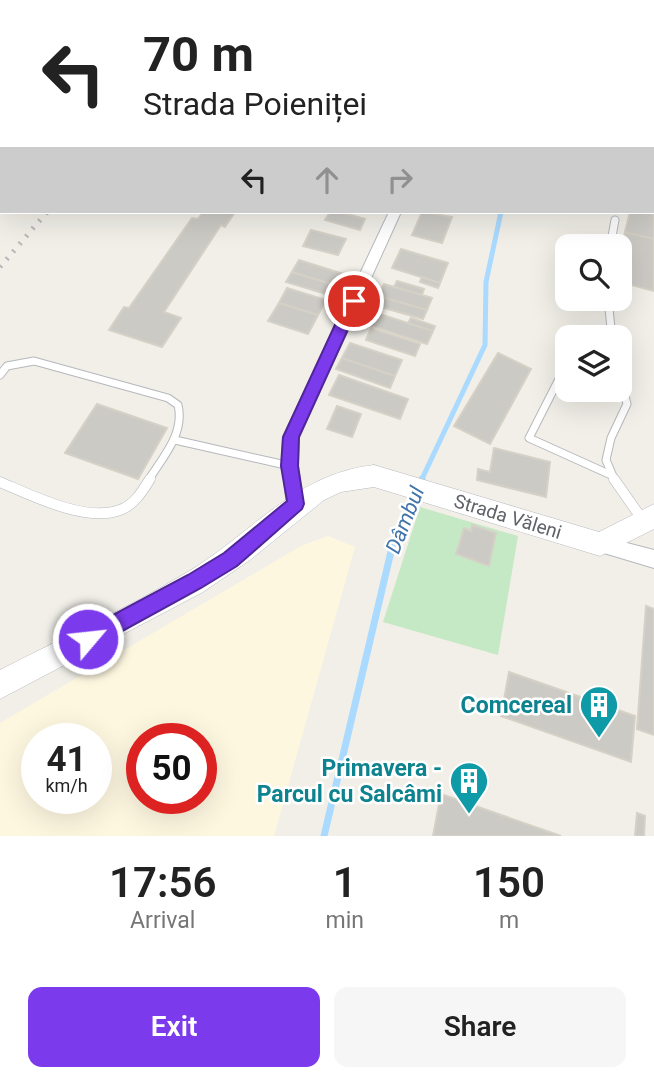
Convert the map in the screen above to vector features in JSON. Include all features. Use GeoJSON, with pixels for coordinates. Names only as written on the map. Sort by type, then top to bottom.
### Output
{"type":"FeatureCollection","features":[{"type":"Feature","properties":{"kind":"main road","name":"Strada Văleni"},"geometry":{"type":"LineString","coordinates":[[0,685],[195,582],[231,559],[296,504],[334,482],[352,477],[374,476],[600,544]]}},
{"type":"Feature","properties":{"kind":"main road"},"geometry":{"type":"LineString","coordinates":[[600,544],[649,518]]}},
{"type":"Feature","properties":{"kind":"street"},"geometry":{"type":"LineString","coordinates":[[296,504],[290,466],[291,437],[394,214]]}},
{"type":"Feature","properties":{"kind":"street","name":"Strada Văleni"},"geometry":{"type":"LineString","coordinates":[[600,544],[654,559]]}},
{"type":"Feature","properties":{"kind":"lane"},"geometry":{"type":"LineString","coordinates":[[612,234],[615,220]]}},
{"type":"Feature","properties":{"kind":"lane"},"geometry":{"type":"LineString","coordinates":[[0,376],[7,366],[34,360],[168,398],[178,405],[181,415],[175,440],[132,504],[111,513],[92,514],[0,482]]}},
{"type":"Feature","properties":{"kind":"lane"},"geometry":{"type":"LineString","coordinates":[[555,387],[529,438],[611,475]]}},
{"type":"Feature","properties":{"kind":"lane"},"geometry":{"type":"LineString","coordinates":[[626,402],[611,438],[606,460],[611,475],[649,518]]}},
{"type":"Feature","properties":{"kind":"lane"},"geometry":{"type":"LineString","coordinates":[[175,440],[290,466]]}},
{"type":"Feature","properties":{"kind":"shaded area"},"geometry":{"type":"Polygon","coordinates":[[[328,536],[355,547],[274,836],[0,836],[0,723],[301,546],[328,536]]]}},
{"type":"Feature","properties":{"kind":"green space"},"geometry":{"type":"Polygon","coordinates":[[[420,507],[518,536],[498,655],[383,622],[420,507]]]}},
{"type":"Feature","properties":{"kind":"building"},"geometry":{"type":"Polygon","coordinates":[[[202,214],[234,214],[225,227],[221,225],[164,312],[181,318],[162,347],[109,330],[124,307],[129,308],[192,218],[198,219],[202,214]]]}},
{"type":"Feature","properties":{"kind":"building"},"geometry":{"type":"Polygon","coordinates":[[[329,214],[347,214],[365,219],[360,230],[325,220],[329,214]]]}},
{"type":"Feature","properties":{"kind":"building"},"geometry":{"type":"Polygon","coordinates":[[[421,214],[452,217],[442,243],[412,235],[421,214]]]}},
{"type":"Feature","properties":{"kind":"building"},"geometry":{"type":"Polygon","coordinates":[[[630,214],[653,214],[654,239],[625,232],[630,214]]]}},
{"type":"Feature","properties":{"kind":"building"},"geometry":{"type":"Polygon","coordinates":[[[311,230],[346,239],[338,255],[303,246],[311,230]]]}},
{"type":"Feature","properties":{"kind":"building"},"geometry":{"type":"Polygon","coordinates":[[[625,232],[654,239],[654,291],[632,285],[632,234],[625,232]]]}},
{"type":"Feature","properties":{"kind":"building"},"geometry":{"type":"Polygon","coordinates":[[[401,249],[448,263],[440,283],[392,268],[401,249]]]}},
{"type":"Feature","properties":{"kind":"building"},"geometry":{"type":"Polygon","coordinates":[[[299,260],[347,275],[341,287],[292,272],[299,260]]]}},
{"type":"Feature","properties":{"kind":"building"},"geometry":{"type":"Polygon","coordinates":[[[292,272],[341,287],[336,297],[286,282],[292,272]]]}},
{"type":"Feature","properties":{"kind":"building"},"geometry":{"type":"Polygon","coordinates":[[[422,277],[440,283],[438,288],[420,282],[422,277]]]}},
{"type":"Feature","properties":{"kind":"building"},"geometry":{"type":"Polygon","coordinates":[[[397,281],[424,289],[422,295],[394,287],[397,281]]]}},
{"type":"Feature","properties":{"kind":"building"},"geometry":{"type":"Polygon","coordinates":[[[384,284],[432,298],[427,310],[378,296],[384,284]]]}},
{"type":"Feature","properties":{"kind":"building"},"geometry":{"type":"Polygon","coordinates":[[[287,288],[326,300],[318,315],[279,303],[287,288]]]}},
{"type":"Feature","properties":{"kind":"building"},"geometry":{"type":"Polygon","coordinates":[[[378,296],[427,310],[423,319],[374,305],[378,296]]]}},
{"type":"Feature","properties":{"kind":"building"},"geometry":{"type":"Polygon","coordinates":[[[279,303],[318,315],[308,334],[268,321],[279,303]]]}},
{"type":"Feature","properties":{"kind":"building"},"geometry":{"type":"Polygon","coordinates":[[[370,311],[433,331],[427,344],[363,323],[370,311]]]}},
{"type":"Feature","properties":{"kind":"building"},"geometry":{"type":"Polygon","coordinates":[[[411,318],[435,326],[433,331],[408,323],[411,318]]]}},
{"type":"Feature","properties":{"kind":"building"},"geometry":{"type":"Polygon","coordinates":[[[371,328],[420,344],[415,356],[366,340],[371,328]]]}},
{"type":"Feature","properties":{"kind":"building"},"geometry":{"type":"Polygon","coordinates":[[[350,343],[402,360],[395,376],[342,358],[350,343]]]}},
{"type":"Feature","properties":{"kind":"building"},"geometry":{"type":"Polygon","coordinates":[[[498,353],[531,369],[490,444],[454,426],[498,353]]]}},
{"type":"Feature","properties":{"kind":"building"},"geometry":{"type":"Polygon","coordinates":[[[342,358],[395,376],[390,388],[336,369],[342,358]]]}},
{"type":"Feature","properties":{"kind":"building"},"geometry":{"type":"Polygon","coordinates":[[[339,375],[408,399],[400,419],[329,395],[339,375]]]}},
{"type":"Feature","properties":{"kind":"building"},"geometry":{"type":"Polygon","coordinates":[[[97,404],[167,428],[138,479],[65,453],[97,404]]]}},
{"type":"Feature","properties":{"kind":"building"},"geometry":{"type":"Polygon","coordinates":[[[337,406],[361,414],[352,437],[327,429],[337,406]]]}},
{"type":"Feature","properties":{"kind":"building"},"geometry":{"type":"Polygon","coordinates":[[[494,448],[550,462],[546,497],[477,480],[478,469],[490,472],[494,448]]]}},
{"type":"Feature","properties":{"kind":"building"},"geometry":{"type":"Polygon","coordinates":[[[472,525],[496,533],[489,566],[456,554],[464,528],[471,531],[472,525]]]}},
{"type":"Feature","properties":{"kind":"building"},"geometry":{"type":"Polygon","coordinates":[[[646,606],[654,609],[654,735],[637,729],[646,606]]]}},
{"type":"Feature","properties":{"kind":"building","name":"Comcereal"},"geometry":{"type":"Polygon","coordinates":[[[509,672],[635,716],[631,762],[501,716],[509,672]]]}},
{"type":"Feature","properties":{"kind":"building","name":"Primavera - Parcul cu Salcâmi"},"geometry":{"type":"Polygon","coordinates":[[[441,794],[561,836],[433,836],[441,794]]]}},
{"type":"Feature","properties":{"kind":"building"},"geometry":{"type":"Polygon","coordinates":[[[637,813],[645,816],[644,836],[635,836],[637,813]]]}},
{"type":"Feature","properties":{"kind":"waterway","name":"Dâmbul"},"geometry":{"type":"LineString","coordinates":[[421,481],[485,345],[486,282],[501,214]]}},
{"type":"Feature","properties":{"kind":"waterway","name":"Dâmbul"},"geometry":{"type":"LineString","coordinates":[[420,484],[422,479]]}},
{"type":"Feature","properties":{"kind":"waterway","name":"Dâmbul"},"geometry":{"type":"LineString","coordinates":[[324,836],[393,543],[415,494]]}},
{"type":"Feature","properties":{"kind":"railway"},"geometry":{"type":"LineString","coordinates":[[0,267],[45,214]]}},
{"type":"Feature","properties":{"kind":"place","name":"Comcereal"},"geometry":{"type":"Point","coordinates":[599,739]}},
{"type":"Feature","properties":{"kind":"place","name":"Primavera - Parcul cu Salcâmi"},"geometry":{"type":"Point","coordinates":[469,815]}},
{"type":"Feature","properties":{"kind":"route"},"geometry":{"type":"LineString","coordinates":[[88,639],[195,582],[231,559],[296,504],[290,466],[291,437],[354,301]]}}]}
